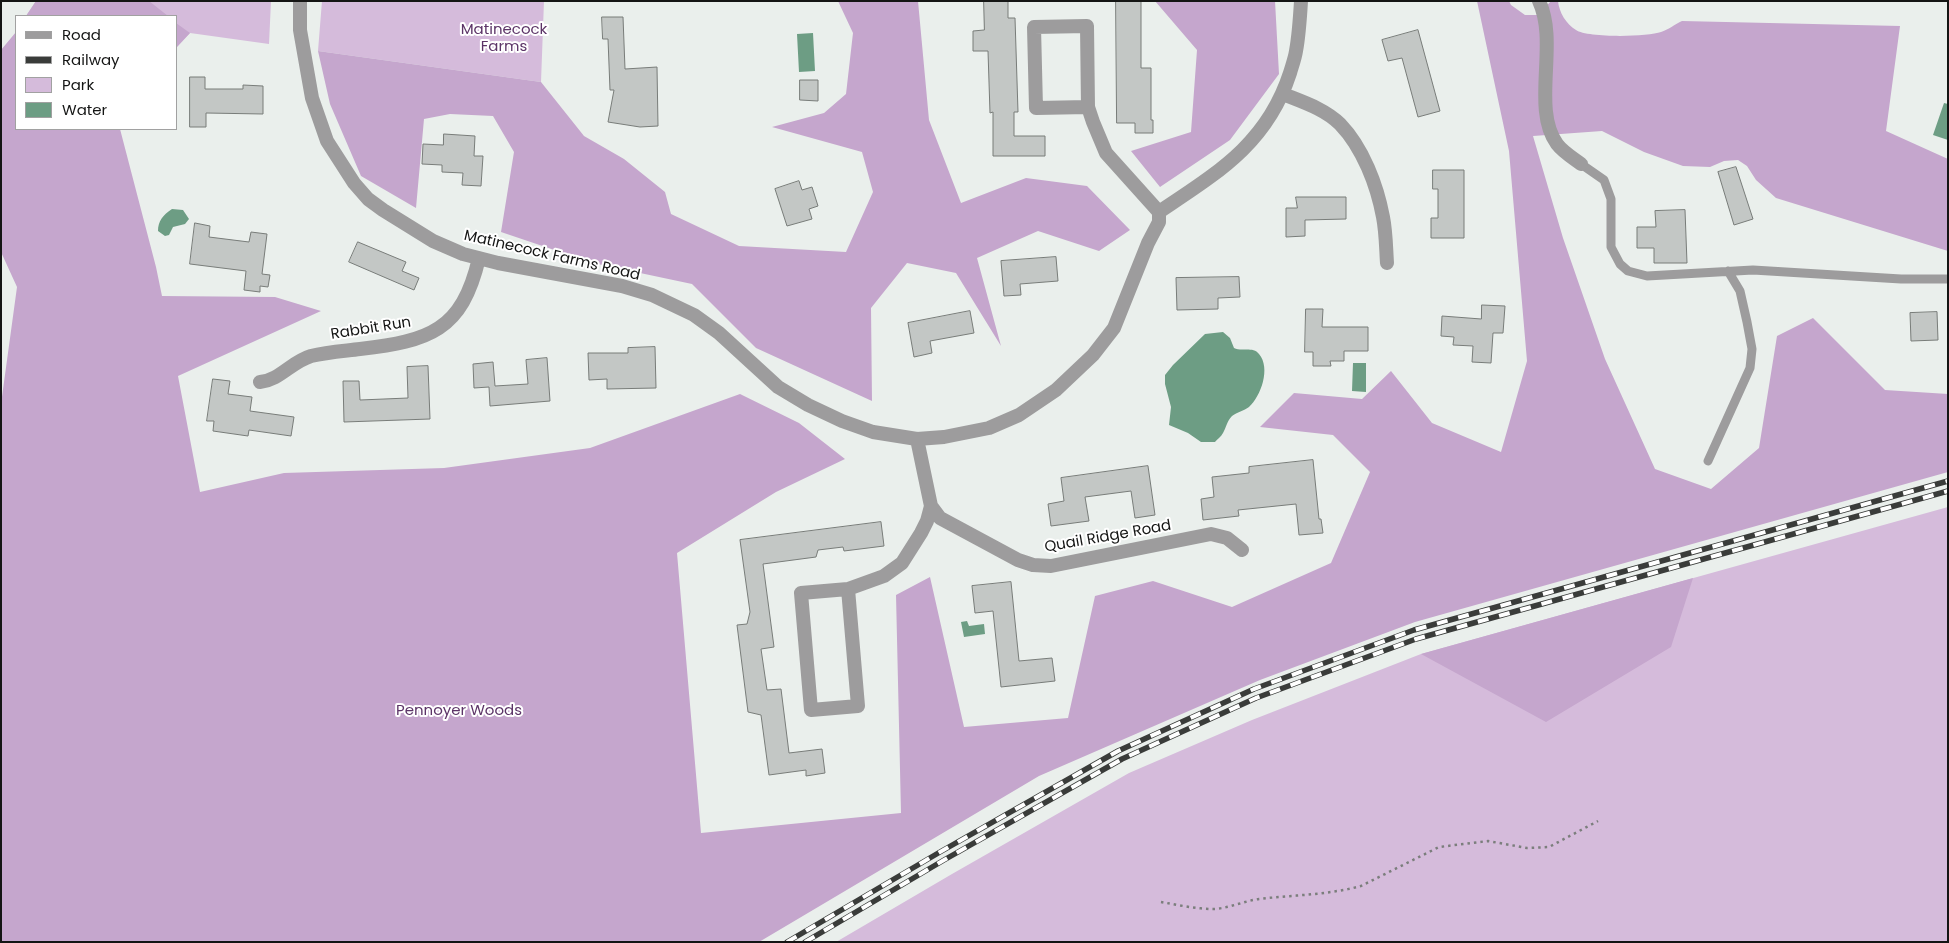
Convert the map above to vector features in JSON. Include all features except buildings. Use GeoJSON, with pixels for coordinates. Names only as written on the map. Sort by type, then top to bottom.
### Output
{"type":"FeatureCollection","features":[{"type":"Feature","properties":{"kind":"street","name":"Matinecock Farms Road"},"geometry":{"type":"LineString","coordinates":[[300,1],[300,30],[312,98],[328,141],[354,183],[368,199],[433,241],[462,254],[622,286],[652,295],[694,316],[719,333],[778,387],[808,406],[874,432],[917,439],[944,437],[989,428],[1019,415],[1056,390],[1087,361],[1114,328],[1148,243],[1159,222],[1159,212]]}},
{"type":"Feature","properties":{"kind":"street"},"geometry":{"type":"LineString","coordinates":[[1088,107],[1036,108],[1034,27],[1087,26],[1088,107],[1106,153],[1159,212],[1214,175],[1241,153],[1261,130],[1283,94],[1296,52],[1301,1]]}},
{"type":"Feature","properties":{"kind":"street"},"geometry":{"type":"LineString","coordinates":[[1539,1],[1547,28],[1546,112],[1549,130],[1558,146],[1581,164]]}},
{"type":"Feature","properties":{"kind":"street"},"geometry":{"type":"LineString","coordinates":[[1283,94],[1317,107],[1340,124],[1358,150],[1374,183],[1384,218],[1387,263]]}},
{"type":"Feature","properties":{"kind":"street","name":"Rabbit Run"},"geometry":{"type":"LineString","coordinates":[[260,382],[277,377],[294,364],[308,357],[325,353],[391,345],[413,340],[436,331],[451,319],[464,303],[474,282],[480,258]]}},
{"type":"Feature","properties":{"kind":"street"},"geometry":{"type":"LineString","coordinates":[[848,589],[858,706],[811,710],[801,593],[848,589],[884,576],[902,563],[921,533],[931,506],[917,439]]}},
{"type":"Feature","properties":{"kind":"street","name":"Quail Ridge Road"},"geometry":{"type":"LineString","coordinates":[[931,506],[940,518],[1018,560],[1033,565],[1051,566],[1211,534],[1227,538],[1242,550]]}},
{"type":"Feature","properties":{"kind":"lane"},"geometry":{"type":"LineString","coordinates":[[1581,164],[1604,180],[1611,198],[1611,247],[1620,264],[1628,271],[1647,276],[1753,270],[1901,279],[1948,279]]}},
{"type":"Feature","properties":{"kind":"lane"},"geometry":{"type":"LineString","coordinates":[[1708,461],[1750,368],[1752,349],[1740,291],[1728,271]]}},
{"type":"Feature","properties":{"kind":"path"},"geometry":{"type":"LineString","coordinates":[[1161,902],[1215,909],[1258,899],[1348,889],[1361,886],[1439,847],[1488,841],[1527,848],[1549,848],[1598,821]]}},
{"type":"Feature","properties":{"kind":"green space"},"geometry":{"type":"Polygon","coordinates":[[[36,1],[271,1],[269,44],[190,33],[178,46],[178,15],[27,15],[36,1]]]}},
{"type":"Feature","properties":{"kind":"green space"},"geometry":{"type":"Polygon","coordinates":[[[36,1],[149,1],[167,15],[27,15],[36,1]]]}},
{"type":"Feature","properties":{"kind":"green space","name":"Matinecock Farms"},"geometry":{"type":"Polygon","coordinates":[[[322,1],[544,1],[541,82],[318,51],[322,1]]]}},
{"type":"Feature","properties":{"kind":"green space"},"geometry":{"type":"Polygon","coordinates":[[[838,1],[918,1],[929,120],[961,203],[1026,178],[1087,186],[1130,230],[1099,251],[1038,231],[977,258],[1001,346],[956,273],[907,263],[871,308],[872,401],[756,348],[692,284],[593,263],[501,232],[514,152],[493,116],[450,114],[424,119],[416,208],[361,176],[330,104],[318,51],[541,82],[584,136],[624,159],[665,192],[671,214],[739,246],[846,252],[873,192],[862,152],[772,127],[824,113],[846,94],[853,33],[838,1]]]}},
{"type":"Feature","properties":{"kind":"green space"},"geometry":{"type":"Polygon","coordinates":[[[1155,1],[1275,1],[1279,74],[1230,140],[1160,187],[1131,151],[1191,132],[1197,50],[1155,1]]]}},
{"type":"Feature","properties":{"kind":"green space","name":"Pennoyer Woods"},"geometry":{"type":"Polygon","coordinates":[[[1477,1],[1509,1],[1511,5],[1525,15],[1538,15],[1551,1],[1558,1],[1564,17],[1576,30],[1582,33],[1604,35],[1631,36],[1654,34],[1682,21],[1900,26],[1886,131],[1948,159],[1948,251],[1776,198],[1756,180],[1747,166],[1738,160],[1724,161],[1710,167],[1683,166],[1644,152],[1602,131],[1533,136],[1563,238],[1605,359],[1655,469],[1711,489],[1759,448],[1777,336],[1813,318],[1885,390],[1948,394],[1948,472],[1415,622],[1260,680],[1039,776],[759,942],[1,942],[1,404],[17,287],[1,252],[1,50],[15,33],[15,130],[120,130],[162,296],[275,297],[321,311],[178,376],[200,492],[284,473],[444,468],[590,448],[740,394],[799,423],[845,459],[776,492],[677,553],[701,833],[901,813],[896,595],[930,577],[964,727],[1068,718],[1095,596],[1153,581],[1232,607],[1331,563],[1370,472],[1333,435],[1260,427],[1294,393],[1362,399],[1391,371],[1432,423],[1501,452],[1527,361],[1509,151],[1477,1]]]}},
{"type":"Feature","properties":{"kind":"green space"},"geometry":{"type":"Polygon","coordinates":[[[178,24],[190,33],[178,46],[178,24]]]}},
{"type":"Feature","properties":{"kind":"green space"},"geometry":{"type":"Polygon","coordinates":[[[1948,507],[1948,942],[836,942],[1129,773],[1252,720],[1421,654],[1948,507]]]}},
{"type":"Feature","properties":{"kind":"green space"},"geometry":{"type":"Polygon","coordinates":[[[1693,578],[1671,647],[1546,722],[1421,654],[1693,578]]]}},
{"type":"Feature","properties":{"kind":"water"},"geometry":{"type":"Polygon","coordinates":[[[813,33],[815,71],[799,72],[797,34],[813,33]]]}},
{"type":"Feature","properties":{"kind":"water"},"geometry":{"type":"Polygon","coordinates":[[[1944,103],[1948,104],[1948,140],[1933,135],[1944,103]]]}},
{"type":"Feature","properties":{"kind":"water"},"geometry":{"type":"Polygon","coordinates":[[[172,209],[183,210],[189,219],[185,224],[173,227],[169,235],[165,236],[158,231],[159,224],[172,209]]]}},
{"type":"Feature","properties":{"kind":"water"},"geometry":{"type":"Polygon","coordinates":[[[1223,332],[1230,338],[1234,348],[1254,350],[1259,354],[1263,360],[1264,367],[1263,382],[1261,389],[1249,407],[1232,416],[1215,442],[1201,442],[1188,433],[1169,425],[1171,407],[1165,384],[1165,375],[1205,334],[1223,332]]]}},
{"type":"Feature","properties":{"kind":"water"},"geometry":{"type":"Polygon","coordinates":[[[1353,363],[1366,363],[1366,392],[1352,391],[1353,363]]]}},
{"type":"Feature","properties":{"kind":"water"},"geometry":{"type":"Polygon","coordinates":[[[967,621],[969,626],[984,624],[985,634],[964,637],[961,622],[967,621]]]}},
{"type":"Feature","properties":{"kind":"railway"},"geometry":{"type":"LineString","coordinates":[[787,942],[1118,751],[1254,689],[1414,630],[1948,481]]}},
{"type":"Feature","properties":{"kind":"railway"},"geometry":{"type":"LineString","coordinates":[[805,942],[944,860],[1122,759],[1256,698],[1416,639],[1948,491]]}}]}
